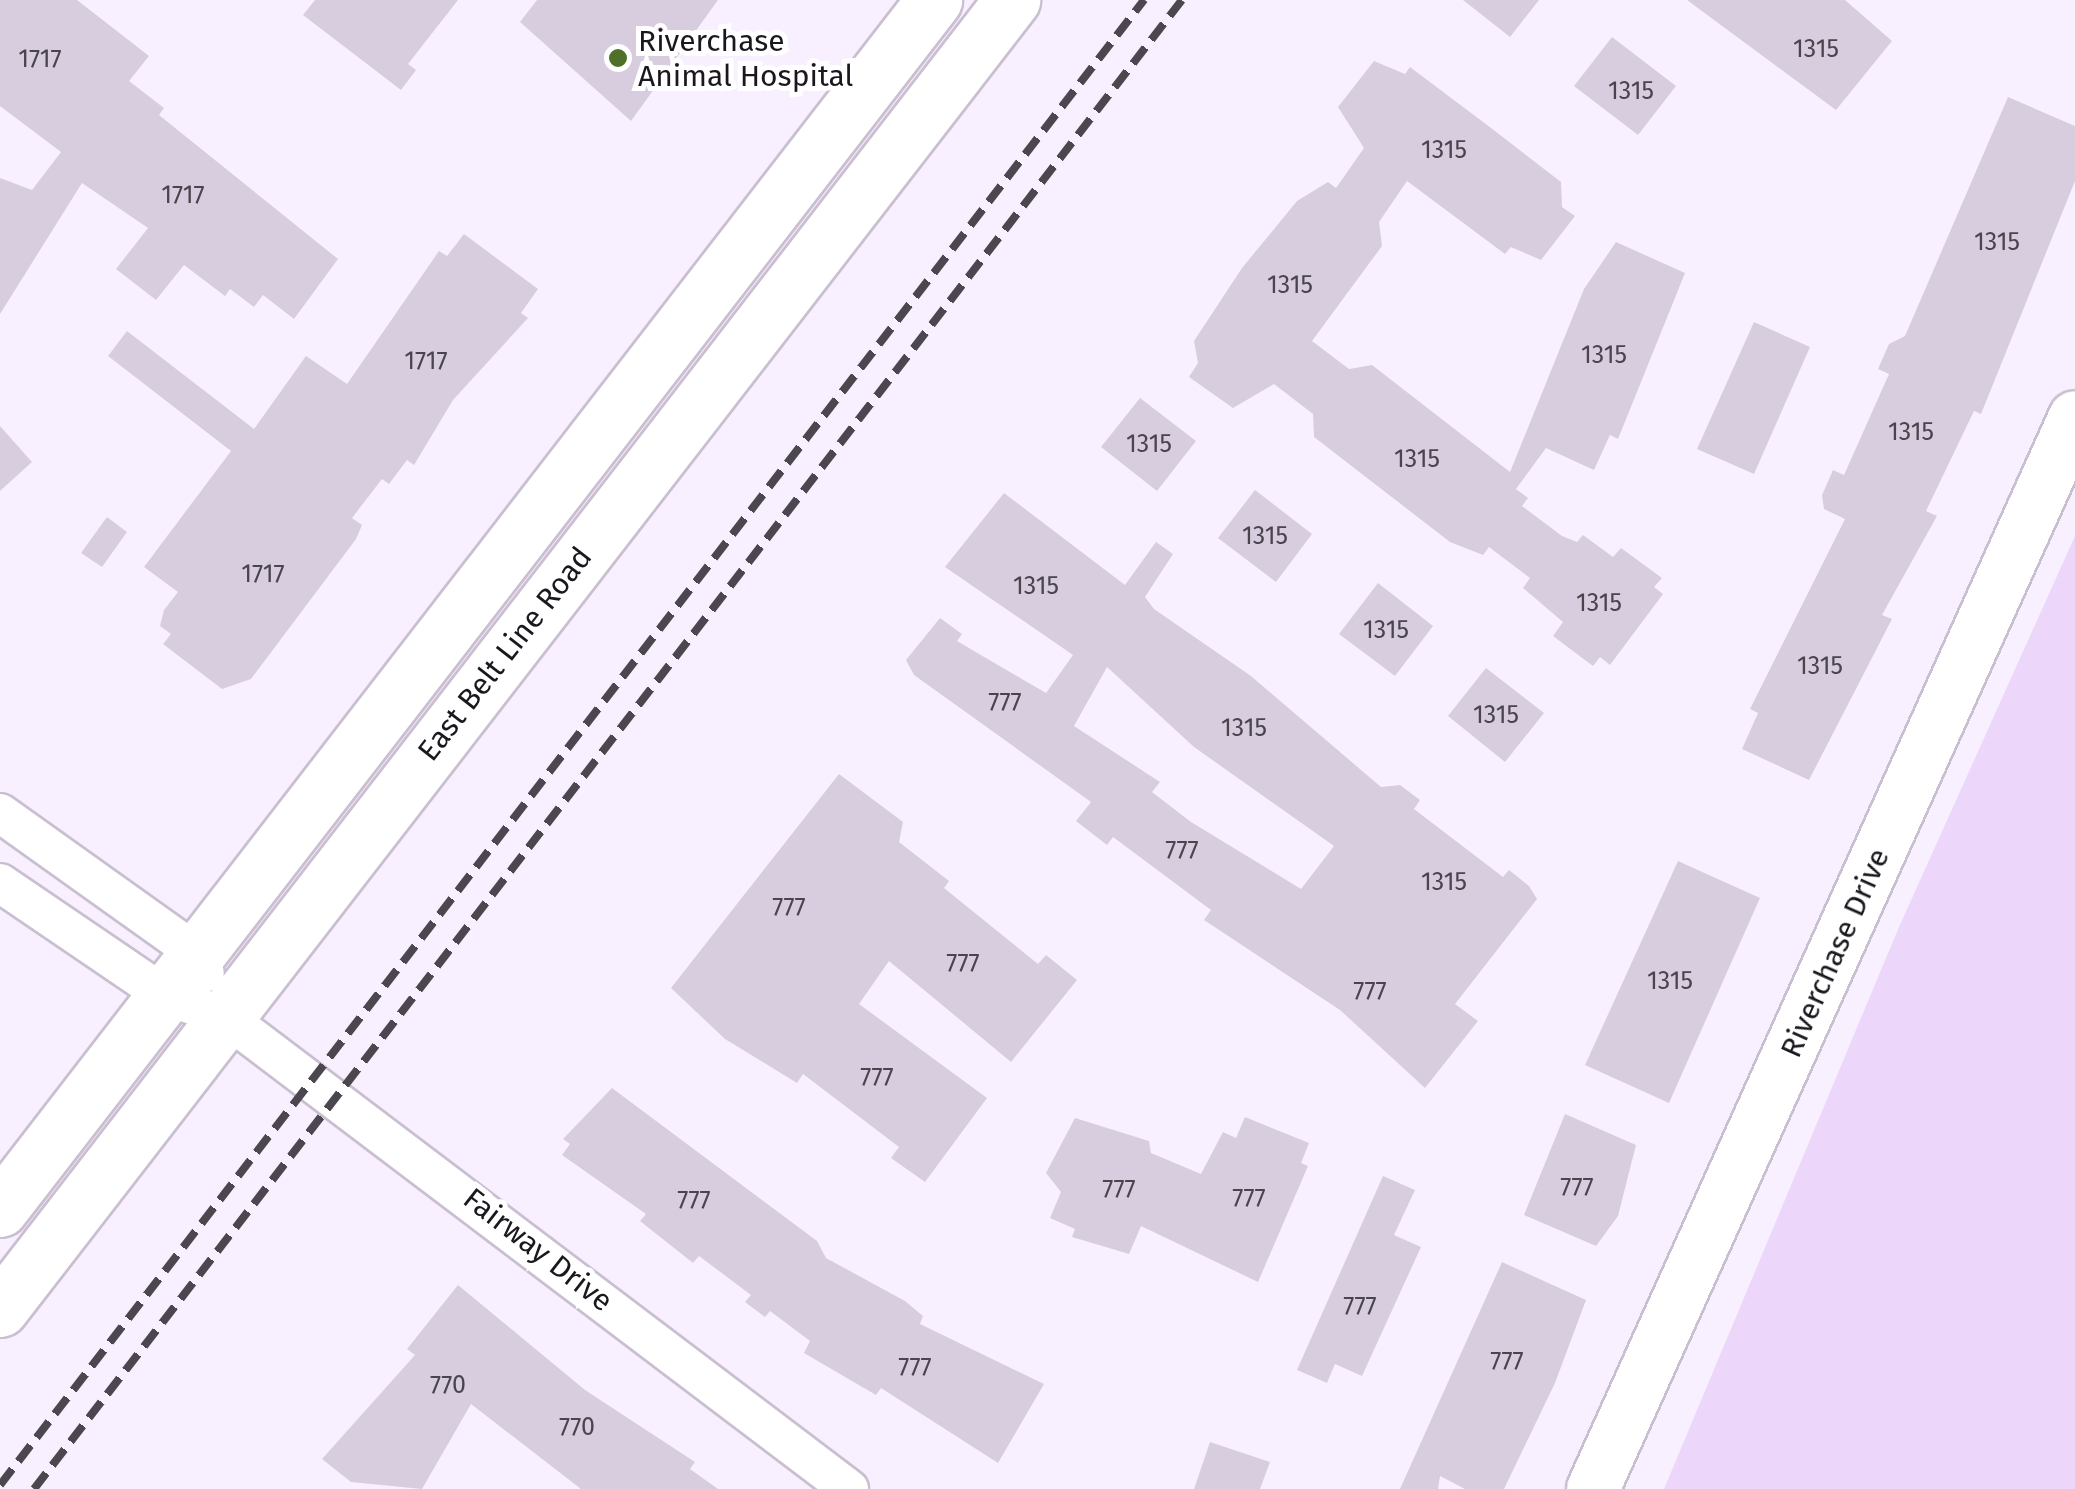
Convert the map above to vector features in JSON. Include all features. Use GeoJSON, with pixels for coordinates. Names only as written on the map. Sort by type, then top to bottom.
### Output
{"type":"FeatureCollection","features":[{"type":"Feature","properties":{"kind":"main road","name":"East Belt Line Road"},"geometry":{"type":"LineString","coordinates":[[0,1209],[934,0]]}},
{"type":"Feature","properties":{"kind":"main road","name":"East Belt Line Road"},"geometry":{"type":"LineString","coordinates":[[0,1309],[1012,0]]}},
{"type":"Feature","properties":{"kind":"street","name":"Riverchase Drive"},"geometry":{"type":"LineString","coordinates":[[1593,1489],[2075,417]]}},
{"type":"Feature","properties":{"kind":"street","name":"Fairway Drive"},"geometry":{"type":"LineString","coordinates":[[0,814],[224,1016],[849,1489]]}},
{"type":"Feature","properties":{"kind":"street","name":"Fairway Drive"},"geometry":{"type":"LineString","coordinates":[[0,883],[180,974],[224,1016]]}},
{"type":"Feature","properties":{"kind":"shaded area"},"geometry":{"type":"Polygon","coordinates":[[[2075,536],[2075,1489],[1664,1489],[1899,927],[2075,536]]]}},
{"type":"Feature","properties":{"kind":"building"},"geometry":{"type":"Polygon","coordinates":[[[0,0],[77,0],[149,56],[129,81],[164,108],[159,115],[338,259],[294,319],[263,295],[254,307],[230,289],[225,296],[184,265],[156,300],[116,269],[148,228],[82,183],[0,314],[0,178],[32,190],[61,152],[0,106],[0,0]]]}},
{"type":"Feature","properties":{"kind":"building"},"geometry":{"type":"Polygon","coordinates":[[[315,0],[458,0],[408,64],[416,70],[401,90],[303,15],[315,0]]]}},
{"type":"Feature","properties":{"kind":"building","name":"Riverchase Animal Hospital"},"geometry":{"type":"Polygon","coordinates":[[[537,0],[718,0],[631,121],[520,22],[537,0]]]}},
{"type":"Feature","properties":{"kind":"building"},"geometry":{"type":"Polygon","coordinates":[[[1463,0],[1539,0],[1510,37],[1463,0]]]}},
{"type":"Feature","properties":{"kind":"building"},"geometry":{"type":"Polygon","coordinates":[[[1687,0],[1845,0],[1892,41],[1836,110],[1687,0]]]}},
{"type":"Feature","properties":{"kind":"building"},"geometry":{"type":"Polygon","coordinates":[[[1612,37],[1676,86],[1638,135],[1574,86],[1612,37]]]}},
{"type":"Feature","properties":{"kind":"building"},"geometry":{"type":"Polygon","coordinates":[[[1374,61],[1405,74],[1410,67],[1495,131],[1561,182],[1562,207],[1575,216],[1541,260],[1511,247],[1505,254],[1407,181],[1379,222],[1382,246],[1312,341],[1349,369],[1372,365],[1510,472],[1584,289],[1616,242],[1685,273],[1618,439],[1610,435],[1594,470],[1546,448],[1516,489],[1528,498],[1522,506],[1562,536],[1577,542],[1583,535],[1613,557],[1621,548],[1662,578],[1654,587],[1663,594],[1610,665],[1600,657],[1593,666],[1553,636],[1563,622],[1523,588],[1530,578],[1489,547],[1483,555],[1450,542],[1314,437],[1313,414],[1274,384],[1233,408],[1189,377],[1198,363],[1194,341],[1242,268],[1297,201],[1328,182],[1336,188],[1364,148],[1338,107],[1374,61]]]}},
{"type":"Feature","properties":{"kind":"building"},"geometry":{"type":"Polygon","coordinates":[[[2008,97],[2075,126],[2075,181],[1981,414],[1974,411],[1926,511],[1937,516],[1882,615],[1892,619],[1809,780],[1742,749],[1758,713],[1750,709],[1845,519],[1824,509],[1822,495],[1833,470],[1844,475],[1889,374],[1878,369],[1889,344],[1905,336],[2008,97]]]}},
{"type":"Feature","properties":{"kind":"building"},"geometry":{"type":"Polygon","coordinates":[[[464,234],[538,289],[521,313],[528,318],[453,400],[414,465],[407,460],[389,484],[382,479],[352,518],[362,525],[356,539],[251,679],[222,689],[163,644],[171,634],[160,626],[164,610],[178,592],[144,567],[231,451],[108,356],[127,331],[254,429],[306,356],[347,384],[439,251],[447,256],[464,234]]]}},
{"type":"Feature","properties":{"kind":"building"},"geometry":{"type":"Polygon","coordinates":[[[1754,322],[1810,347],[1754,474],[1697,449],[1754,322]]]}},
{"type":"Feature","properties":{"kind":"building"},"geometry":{"type":"Polygon","coordinates":[[[1140,398],[1196,441],[1157,491],[1101,447],[1140,398]]]}},
{"type":"Feature","properties":{"kind":"building"},"geometry":{"type":"Polygon","coordinates":[[[0,426],[32,462],[0,491],[0,426]]]}},
{"type":"Feature","properties":{"kind":"building"},"geometry":{"type":"Polygon","coordinates":[[[1255,490],[1312,534],[1276,582],[1218,538],[1255,490]]]}},
{"type":"Feature","properties":{"kind":"building"},"geometry":{"type":"Polygon","coordinates":[[[1004,493],[1125,585],[1156,542],[1173,554],[1145,597],[1154,609],[1251,676],[1381,787],[1400,785],[1420,800],[1414,809],[1503,877],[1509,870],[1529,886],[1537,899],[1455,1004],[1478,1021],[1425,1088],[1340,1010],[1204,920],[1211,910],[1113,837],[1107,845],[1076,821],[1091,802],[914,675],[906,660],[940,618],[962,634],[957,641],[1046,693],[1073,655],[945,567],[1004,493]],[[1107,667],[1074,726],[1160,782],[1152,792],[1191,822],[1301,889],[1334,846],[1194,747],[1107,667]]]}},
{"type":"Feature","properties":{"kind":"building"},"geometry":{"type":"Polygon","coordinates":[[[107,517],[127,532],[102,567],[81,553],[107,517]]]}},
{"type":"Feature","properties":{"kind":"building"},"geometry":{"type":"Polygon","coordinates":[[[1378,583],[1433,626],[1395,676],[1339,634],[1378,583]]]}},
{"type":"Feature","properties":{"kind":"building"},"geometry":{"type":"Polygon","coordinates":[[[1486,668],[1544,713],[1505,762],[1448,716],[1486,668]]]}},
{"type":"Feature","properties":{"kind":"building"},"geometry":{"type":"Polygon","coordinates":[[[839,774],[903,822],[899,842],[949,881],[944,888],[1038,964],[1046,955],[1077,980],[1011,1062],[889,961],[859,1004],[987,1098],[925,1182],[891,1158],[899,1147],[803,1074],[797,1083],[725,1039],[671,988],[839,774]]]}},
{"type":"Feature","properties":{"kind":"building"},"geometry":{"type":"Polygon","coordinates":[[[1678,861],[1760,898],[1669,1103],[1585,1065],[1678,861]]]}},
{"type":"Feature","properties":{"kind":"building"},"geometry":{"type":"Polygon","coordinates":[[[612,1088],[817,1241],[826,1258],[905,1301],[923,1316],[920,1324],[1044,1384],[998,1463],[881,1388],[876,1395],[804,1353],[810,1341],[770,1311],[765,1317],[745,1302],[751,1295],[699,1256],[693,1263],[640,1221],[646,1214],[562,1155],[570,1144],[563,1139],[612,1088]]]}},
{"type":"Feature","properties":{"kind":"building"},"geometry":{"type":"Polygon","coordinates":[[[1565,1114],[1636,1145],[1618,1216],[1596,1246],[1524,1215],[1565,1114]]]}},
{"type":"Feature","properties":{"kind":"building"},"geometry":{"type":"Polygon","coordinates":[[[1245,1117],[1309,1143],[1301,1163],[1308,1166],[1258,1282],[1141,1226],[1129,1254],[1072,1237],[1075,1229],[1050,1218],[1061,1192],[1046,1173],[1075,1118],[1149,1141],[1151,1153],[1201,1174],[1223,1132],[1236,1138],[1245,1117]]]}},
{"type":"Feature","properties":{"kind":"building"},"geometry":{"type":"Polygon","coordinates":[[[1383,1176],[1415,1190],[1394,1235],[1421,1247],[1362,1376],[1335,1364],[1327,1383],[1297,1370],[1383,1176]]]}},
{"type":"Feature","properties":{"kind":"building"},"geometry":{"type":"Polygon","coordinates":[[[1502,1262],[1586,1300],[1555,1383],[1504,1489],[1465,1489],[1440,1476],[1438,1489],[1400,1489],[1502,1262]]]}},
{"type":"Feature","properties":{"kind":"building"},"geometry":{"type":"Polygon","coordinates":[[[458,1285],[585,1390],[695,1462],[690,1469],[718,1489],[581,1489],[471,1404],[422,1489],[351,1482],[322,1459],[415,1355],[407,1349],[458,1285]]]}},
{"type":"Feature","properties":{"kind":"building"},"geometry":{"type":"Polygon","coordinates":[[[1210,1442],[1270,1462],[1260,1489],[1194,1489],[1210,1442]]]}},
{"type":"Feature","properties":{"kind":"railway"},"geometry":{"type":"LineString","coordinates":[[0,1485],[1144,0]]}},
{"type":"Feature","properties":{"kind":"railway"},"geometry":{"type":"LineString","coordinates":[[34,1489],[1182,0]]}},
{"type":"Feature","properties":{"kind":"place","name":"Riverchase Animal Hospital"},"geometry":{"type":"Point","coordinates":[618,58]}}]}
